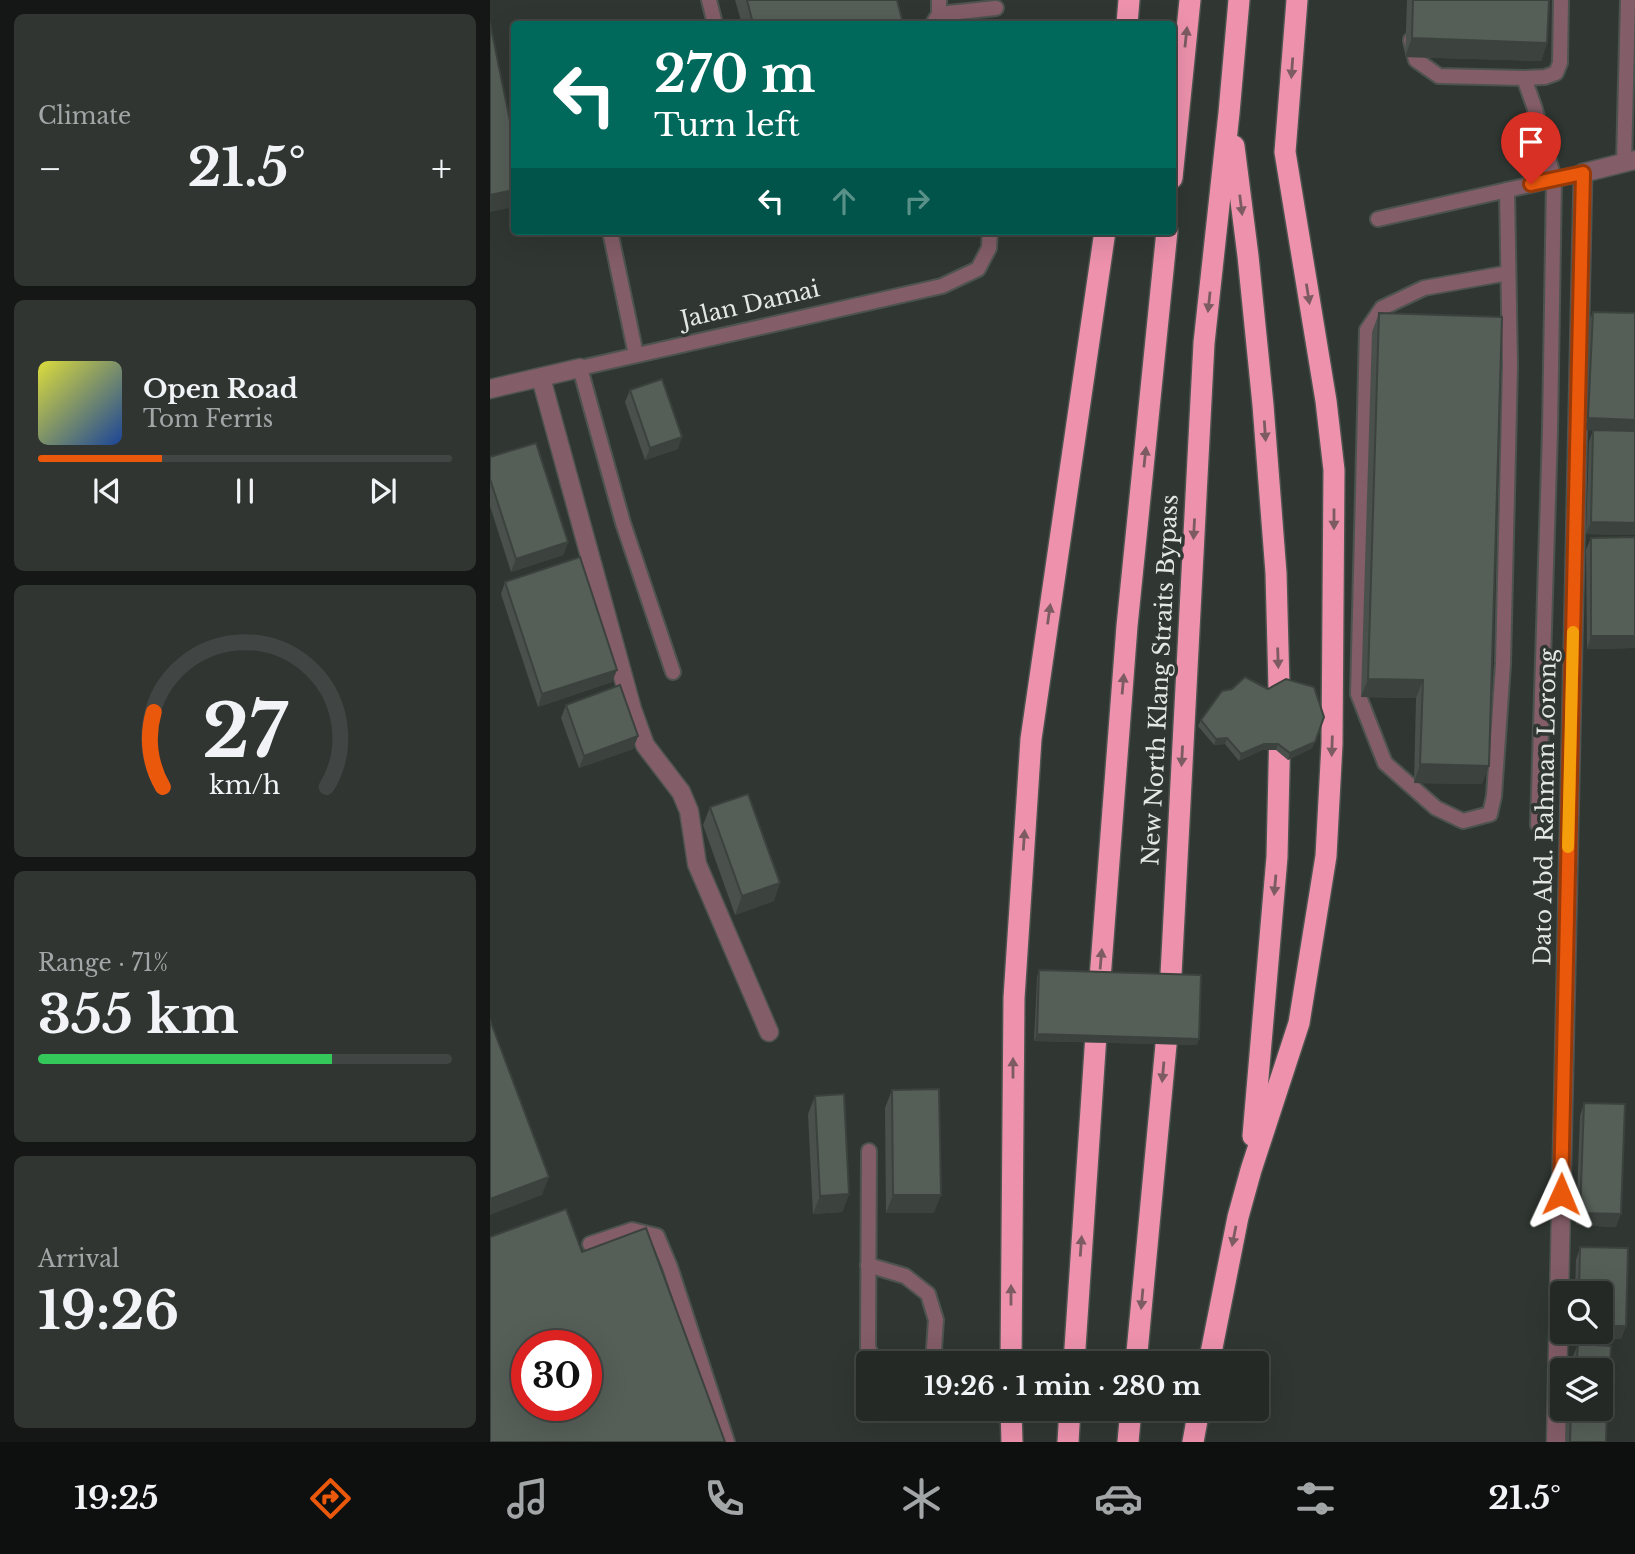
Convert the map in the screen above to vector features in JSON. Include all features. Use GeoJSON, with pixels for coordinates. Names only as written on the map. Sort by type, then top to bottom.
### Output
{"type":"FeatureCollection","features":[{"type":"Feature","properties":{"kind":"highway"},"geometry":{"type":"LineString","coordinates":[[1127,21],[1129,0]]}},
{"type":"Feature","properties":{"kind":"highway"},"geometry":{"type":"LineString","coordinates":[[1176,138],[1190,0]]}},
{"type":"Feature","properties":{"kind":"highway","name":"New North Klang Straits Bypass"},"geometry":{"type":"LineString","coordinates":[[1137,1351],[1169,1013],[1204,343],[1229,113],[1238,0]]}},
{"type":"Feature","properties":{"kind":"highway"},"geometry":{"type":"LineString","coordinates":[[1211,1351],[1238,1217],[1299,1023],[1326,856],[1332,744],[1334,470],[1326,401],[1285,152],[1297,0]]}},
{"type":"Feature","properties":{"kind":"highway"},"geometry":{"type":"LineString","coordinates":[[1229,113],[1248,256],[1263,405],[1276,573],[1280,725],[1277,857],[1251,1170]]}},
{"type":"Feature","properties":{"kind":"highway"},"geometry":{"type":"LineString","coordinates":[[1011,1351],[1014,998],[1031,739],[1104,235]]}},
{"type":"Feature","properties":{"kind":"highway","name":"New North Klang Straits Bypass"},"geometry":{"type":"LineString","coordinates":[[1075,1351],[1126,639],[1167,235]]}},
{"type":"Feature","properties":{"kind":"highway"},"geometry":{"type":"LineString","coordinates":[[1011,1421],[1012,1442]]}},
{"type":"Feature","properties":{"kind":"highway"},"geometry":{"type":"LineString","coordinates":[[1068,1442],[1069,1421]]}},
{"type":"Feature","properties":{"kind":"highway"},"geometry":{"type":"LineString","coordinates":[[1128,1442],[1130,1421]]}},
{"type":"Feature","properties":{"kind":"highway"},"geometry":{"type":"LineString","coordinates":[[1192,1442],[1196,1421]]}},
{"type":"Feature","properties":{"kind":"street"},"geometry":{"type":"LineString","coordinates":[[1583,173],[1629,161]]}},
{"type":"Feature","properties":{"kind":"street","name":"Dato Abd. Rahman Lorong"},"geometry":{"type":"LineString","coordinates":[[1556,1442],[1583,173]]}},
{"type":"Feature","properties":{"kind":"street","name":"Jalan Damai"},"geometry":{"type":"LineString","coordinates":[[490,389],[580,368]]}},
{"type":"Feature","properties":{"kind":"street"},"geometry":{"type":"LineString","coordinates":[[541,378],[632,709],[645,745],[681,792],[689,811],[697,864],[769,1032]]}},
{"type":"Feature","properties":{"kind":"lane"},"geometry":{"type":"LineString","coordinates":[[709,0],[714,21]]}},
{"type":"Feature","properties":{"kind":"lane"},"geometry":{"type":"LineString","coordinates":[[1410,24],[1416,60],[1439,76],[1545,77],[1556,73],[1560,62],[1562,0]]}},
{"type":"Feature","properties":{"kind":"lane"},"geometry":{"type":"LineString","coordinates":[[1628,0],[1631,35],[1629,161]]}},
{"type":"Feature","properties":{"kind":"lane"},"geometry":{"type":"LineString","coordinates":[[937,13],[996,4]]}},
{"type":"Feature","properties":{"kind":"lane"},"geometry":{"type":"LineString","coordinates":[[1524,78],[1554,179],[1538,825]]}},
{"type":"Feature","properties":{"kind":"lane"},"geometry":{"type":"LineString","coordinates":[[1378,219],[1583,173]]}},
{"type":"Feature","properties":{"kind":"lane"},"geometry":{"type":"LineString","coordinates":[[1507,190],[1510,365],[1503,664],[1494,796],[1490,814],[1463,821],[1436,808],[1385,763],[1357,694],[1367,330],[1382,308],[1424,288],[1508,273]]}},
{"type":"Feature","properties":{"kind":"lane"},"geometry":{"type":"LineString","coordinates":[[611,235],[636,355]]}},
{"type":"Feature","properties":{"kind":"lane","name":"Jalan Damai"},"geometry":{"type":"LineString","coordinates":[[580,368],[942,286],[978,269],[989,248],[990,235]]}},
{"type":"Feature","properties":{"kind":"lane"},"geometry":{"type":"LineString","coordinates":[[580,368],[624,523],[673,672]]}},
{"type":"Feature","properties":{"kind":"lane"},"geometry":{"type":"LineString","coordinates":[[869,1152],[869,1351]]}},
{"type":"Feature","properties":{"kind":"lane"},"geometry":{"type":"LineString","coordinates":[[590,1244],[632,1230],[657,1236],[670,1267],[727,1442]]}},
{"type":"Feature","properties":{"kind":"lane"},"geometry":{"type":"LineString","coordinates":[[868,1265],[905,1276],[928,1294],[936,1320],[934,1351]]}},
{"type":"Feature","properties":{"kind":"building"},"geometry":{"type":"Polygon","coordinates":[[[747,0],[897,0],[902,21],[752,21],[747,0]]]}},
{"type":"Feature","properties":{"kind":"building"},"geometry":{"type":"Polygon","coordinates":[[[1413,0],[1549,0],[1547,43],[1412,38],[1413,0]]]}},
{"type":"Feature","properties":{"kind":"building"},"geometry":{"type":"Polygon","coordinates":[[[490,23],[511,126],[511,191],[490,195],[490,23]]]}},
{"type":"Feature","properties":{"kind":"building"},"geometry":{"type":"Polygon","coordinates":[[[1593,312],[1635,313],[1635,420],[1588,418],[1593,312]]]}},
{"type":"Feature","properties":{"kind":"building"},"geometry":{"type":"Polygon","coordinates":[[[1379,313],[1502,317],[1489,766],[1420,764],[1423,680],[1368,679],[1379,313]]]}},
{"type":"Feature","properties":{"kind":"building"},"geometry":{"type":"Polygon","coordinates":[[[662,379],[682,437],[650,448],[630,390],[662,379]]]}},
{"type":"Feature","properties":{"kind":"building"},"geometry":{"type":"Polygon","coordinates":[[[1593,430],[1635,431],[1635,523],[1591,522],[1593,430]]]}},
{"type":"Feature","properties":{"kind":"building"},"geometry":{"type":"Polygon","coordinates":[[[536,443],[568,542],[516,559],[490,479],[490,457],[536,443]]]}},
{"type":"Feature","properties":{"kind":"building"},"geometry":{"type":"Polygon","coordinates":[[[1635,537],[1635,636],[1591,636],[1591,538],[1635,537]]]}},
{"type":"Feature","properties":{"kind":"building"},"geometry":{"type":"Polygon","coordinates":[[[580,557],[617,670],[542,694],[505,582],[580,557]]]}},
{"type":"Feature","properties":{"kind":"building"},"geometry":{"type":"Polygon","coordinates":[[[1245,677],[1268,689],[1286,679],[1314,687],[1324,717],[1315,742],[1290,753],[1278,744],[1264,744],[1241,754],[1227,738],[1216,739],[1201,720],[1222,691],[1232,689],[1245,677]]]}},
{"type":"Feature","properties":{"kind":"building"},"geometry":{"type":"Polygon","coordinates":[[[620,685],[638,736],[584,756],[566,705],[620,685]]]}},
{"type":"Feature","properties":{"kind":"building"},"geometry":{"type":"Polygon","coordinates":[[[748,794],[780,883],[742,896],[710,807],[748,794]]]}},
{"type":"Feature","properties":{"kind":"building"},"geometry":{"type":"Polygon","coordinates":[[[1039,970],[1201,975],[1199,1039],[1037,1034],[1039,970]]]}},
{"type":"Feature","properties":{"kind":"building"},"geometry":{"type":"Polygon","coordinates":[[[490,1020],[549,1177],[490,1199],[490,1020]]]}},
{"type":"Feature","properties":{"kind":"building"},"geometry":{"type":"Polygon","coordinates":[[[939,1089],[941,1195],[893,1195],[892,1090],[939,1089]]]}},
{"type":"Feature","properties":{"kind":"building"},"geometry":{"type":"Polygon","coordinates":[[[844,1094],[849,1194],[820,1196],[815,1096],[844,1094]]]}},
{"type":"Feature","properties":{"kind":"building"},"geometry":{"type":"Polygon","coordinates":[[[1584,1103],[1625,1104],[1621,1214],[1580,1213],[1584,1103]]]}},
{"type":"Feature","properties":{"kind":"building"},"geometry":{"type":"Polygon","coordinates":[[[566,1209],[582,1252],[646,1228],[725,1442],[490,1442],[490,1237],[566,1209]]]}},
{"type":"Feature","properties":{"kind":"building"},"geometry":{"type":"Polygon","coordinates":[[[1580,1247],[1628,1248],[1626,1326],[1613,1326],[1613,1281],[1579,1281],[1580,1247]]]}},
{"type":"Feature","properties":{"kind":"building"},"geometry":{"type":"Polygon","coordinates":[[[1578,1344],[1611,1346],[1610,1358],[1577,1358],[1578,1344]]]}},
{"type":"Feature","properties":{"kind":"building"},"geometry":{"type":"Polygon","coordinates":[[[1571,1421],[1607,1421],[1606,1442],[1570,1442],[1571,1421]]]}},
{"type":"Feature","properties":{"kind":"slow traffic"},"geometry":{"type":"LineString","coordinates":[[1568,847],[1573,632]]}},
{"type":"Feature","properties":{"kind":"route"},"geometry":{"type":"LineString","coordinates":[[1531,184],[1583,173],[1561,1194]]}}]}
